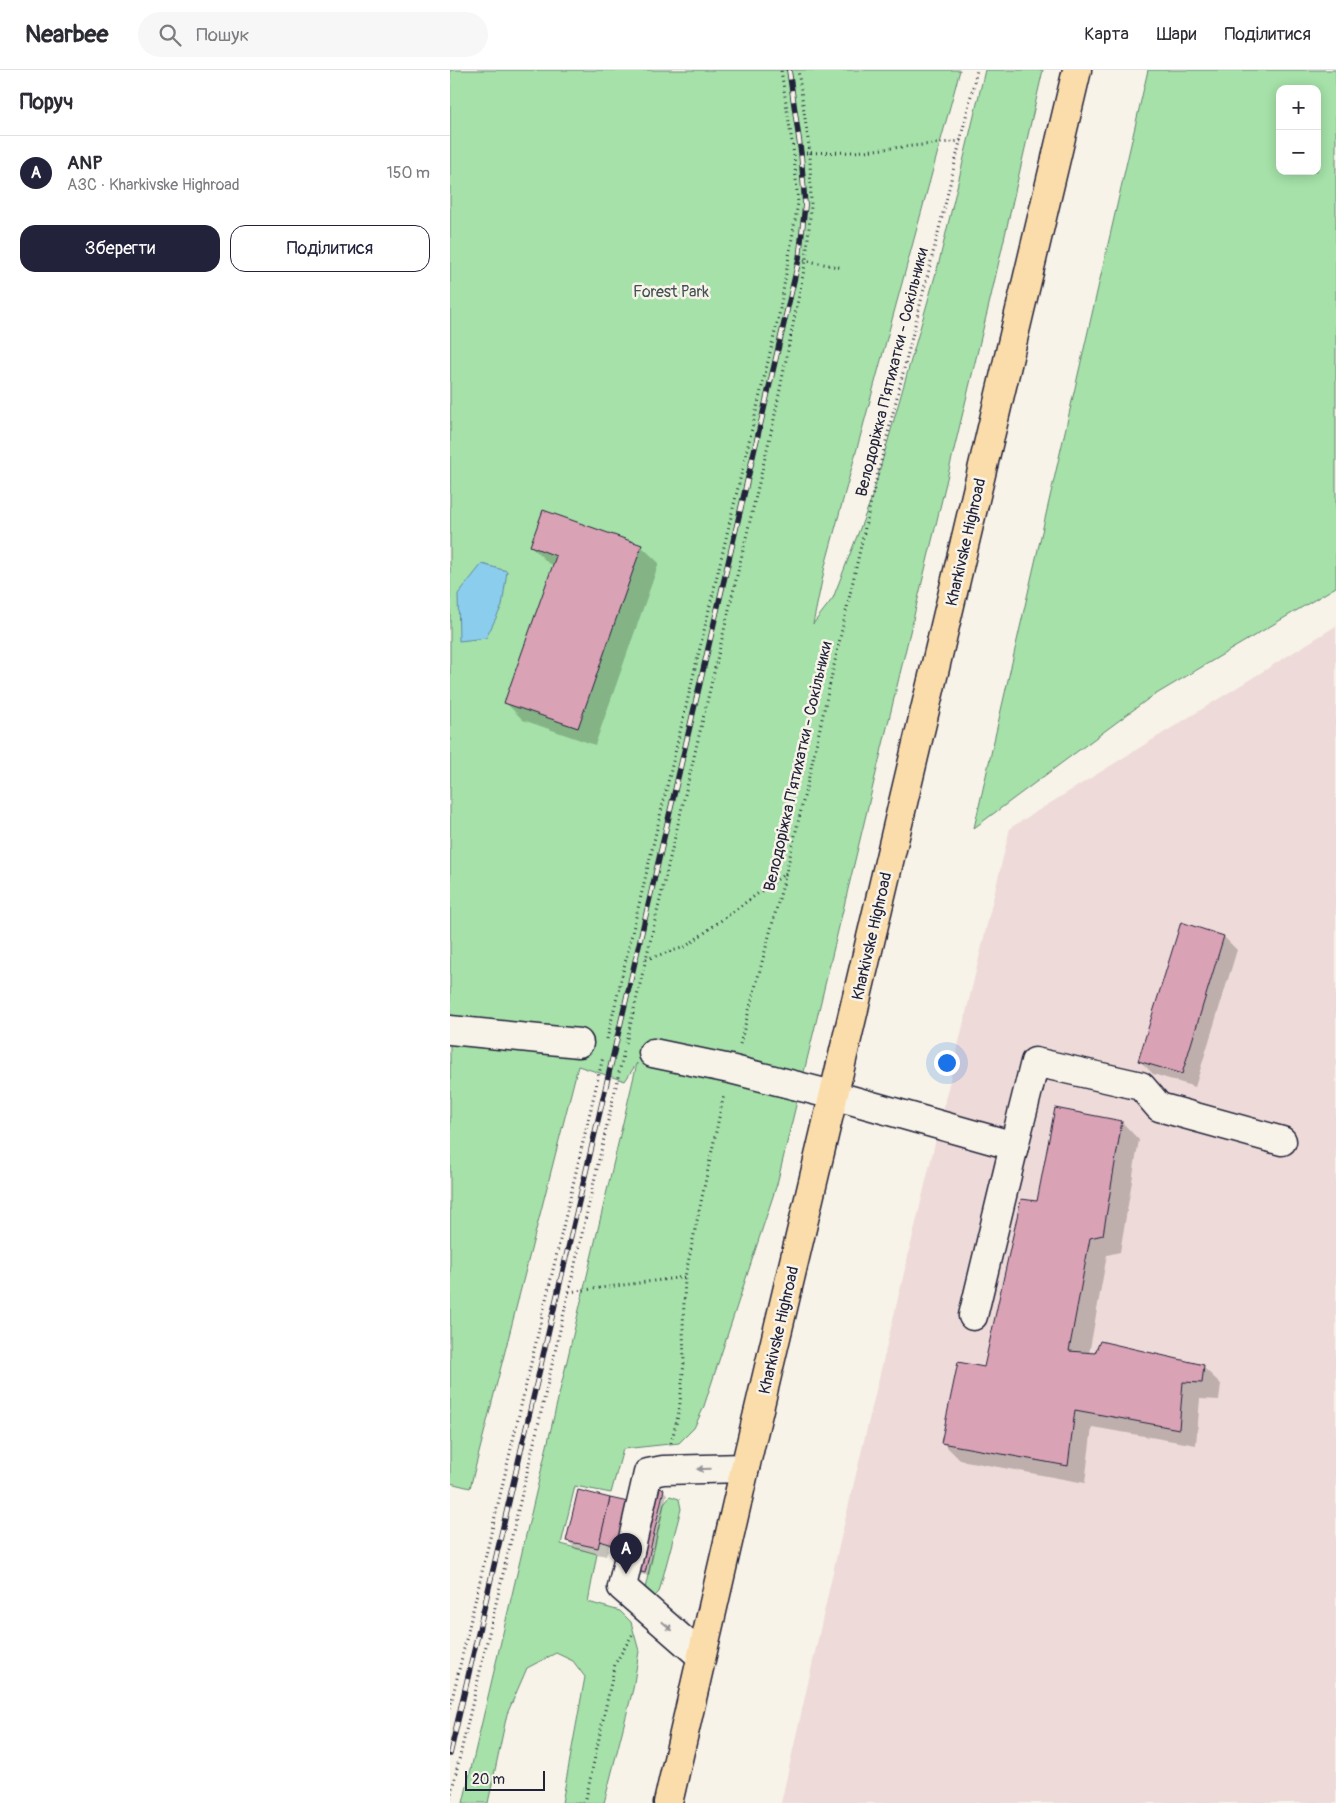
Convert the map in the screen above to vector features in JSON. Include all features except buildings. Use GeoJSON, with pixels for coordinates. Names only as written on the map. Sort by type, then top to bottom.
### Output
{"type":"FeatureCollection","features":[{"type":"Feature","properties":{"kind":"main road","name":"Kharkivske Highroad"},"geometry":{"type":"LineString","coordinates":[[668,1803],[745,1468],[1077,70]]}},
{"type":"Feature","properties":{"kind":"street"},"geometry":{"type":"LineString","coordinates":[[450,1030],[578,1044]]}},
{"type":"Feature","properties":{"kind":"street"},"geometry":{"type":"LineString","coordinates":[[653,1053],[730,1069],[1014,1146]]}},
{"type":"Feature","properties":{"kind":"street"},"geometry":{"type":"LineString","coordinates":[[974,1316],[1035,1062],[1141,1086],[1158,1107],[1282,1141]]}},
{"type":"Feature","properties":{"kind":"street"},"geometry":{"type":"LineString","coordinates":[[702,1656],[622,1587],[648,1473],[664,1470],[745,1468]]}},
{"type":"Feature","properties":{"kind":"path"},"geometry":{"type":"LineString","coordinates":[[607,1040],[779,315],[792,244],[798,203],[794,156],[781,70]]}},
{"type":"Feature","properties":{"kind":"path"},"geometry":{"type":"LineString","coordinates":[[450,1798],[773,424],[806,260],[811,206],[810,153],[798,70]]}},
{"type":"Feature","properties":{"kind":"path","name":"Велодоріжка П'ятихатки - Сокільники"},"geometry":{"type":"LineString","coordinates":[[664,1470],[679,1412],[684,1363],[685,1277],[730,1069],[739,1048],[786,873],[871,500],[977,70]]}},
{"type":"Feature","properties":{"kind":"path"},"geometry":{"type":"LineString","coordinates":[[801,153],[854,152],[961,141]]}},
{"type":"Feature","properties":{"kind":"path"},"geometry":{"type":"LineString","coordinates":[[799,258],[843,268]]}},
{"type":"Feature","properties":{"kind":"path"},"geometry":{"type":"LineString","coordinates":[[646,959],[685,947],[786,873]]}},
{"type":"Feature","properties":{"kind":"path"},"geometry":{"type":"LineString","coordinates":[[450,1708],[605,1050]]}},
{"type":"Feature","properties":{"kind":"path"},"geometry":{"type":"LineString","coordinates":[[569,1292],[685,1277]]}},
{"type":"Feature","properties":{"kind":"path"},"geometry":{"type":"LineString","coordinates":[[585,1803],[615,1664],[641,1604]]}},
{"type":"Feature","properties":{"kind":"shaded area"},"geometry":{"type":"Polygon","coordinates":[[[1336,626],[1336,1803],[781,1803],[838,1550],[1010,828],[1336,626]]]}},
{"type":"Feature","properties":{"kind":"green space","name":"Forest Park"},"geometry":{"type":"Polygon","coordinates":[[[450,70],[960,70],[825,566],[813,624],[833,598],[871,500],[939,262],[985,70],[1043,70],[991,296],[777,1184],[703,1409],[694,1428],[679,1443],[623,1449],[611,1493],[575,1486],[561,1544],[597,1554],[588,1602],[620,1611],[631,1622],[639,1651],[633,1689],[604,1803],[562,1803],[585,1677],[573,1661],[556,1653],[527,1668],[507,1714],[488,1803],[463,1803],[637,1063],[625,1081],[578,1066],[470,1488],[450,1483],[450,70]]]}},
{"type":"Feature","properties":{"kind":"green space"},"geometry":{"type":"Polygon","coordinates":[[[1148,70],[1336,70],[1336,587],[1148,699],[974,828],[1148,70]]]}},
{"type":"Feature","properties":{"kind":"green space"},"geometry":{"type":"Polygon","coordinates":[[[670,1496],[679,1499],[681,1509],[659,1592],[651,1600],[644,1593],[664,1503],[670,1496]]]}},
{"type":"Feature","properties":{"kind":"water"},"geometry":{"type":"Polygon","coordinates":[[[482,564],[507,571],[502,606],[486,638],[459,641],[458,594],[482,564]]]}},
{"type":"Feature","properties":{"kind":"railway"},"geometry":{"type":"LineString","coordinates":[[450,1754],[799,259],[805,205],[801,153],[789,70]]}},
{"type":"Feature","properties":{"kind":"place","name":"ANP"},"geometry":{"type":"Point","coordinates":[626,1574]}}]}
